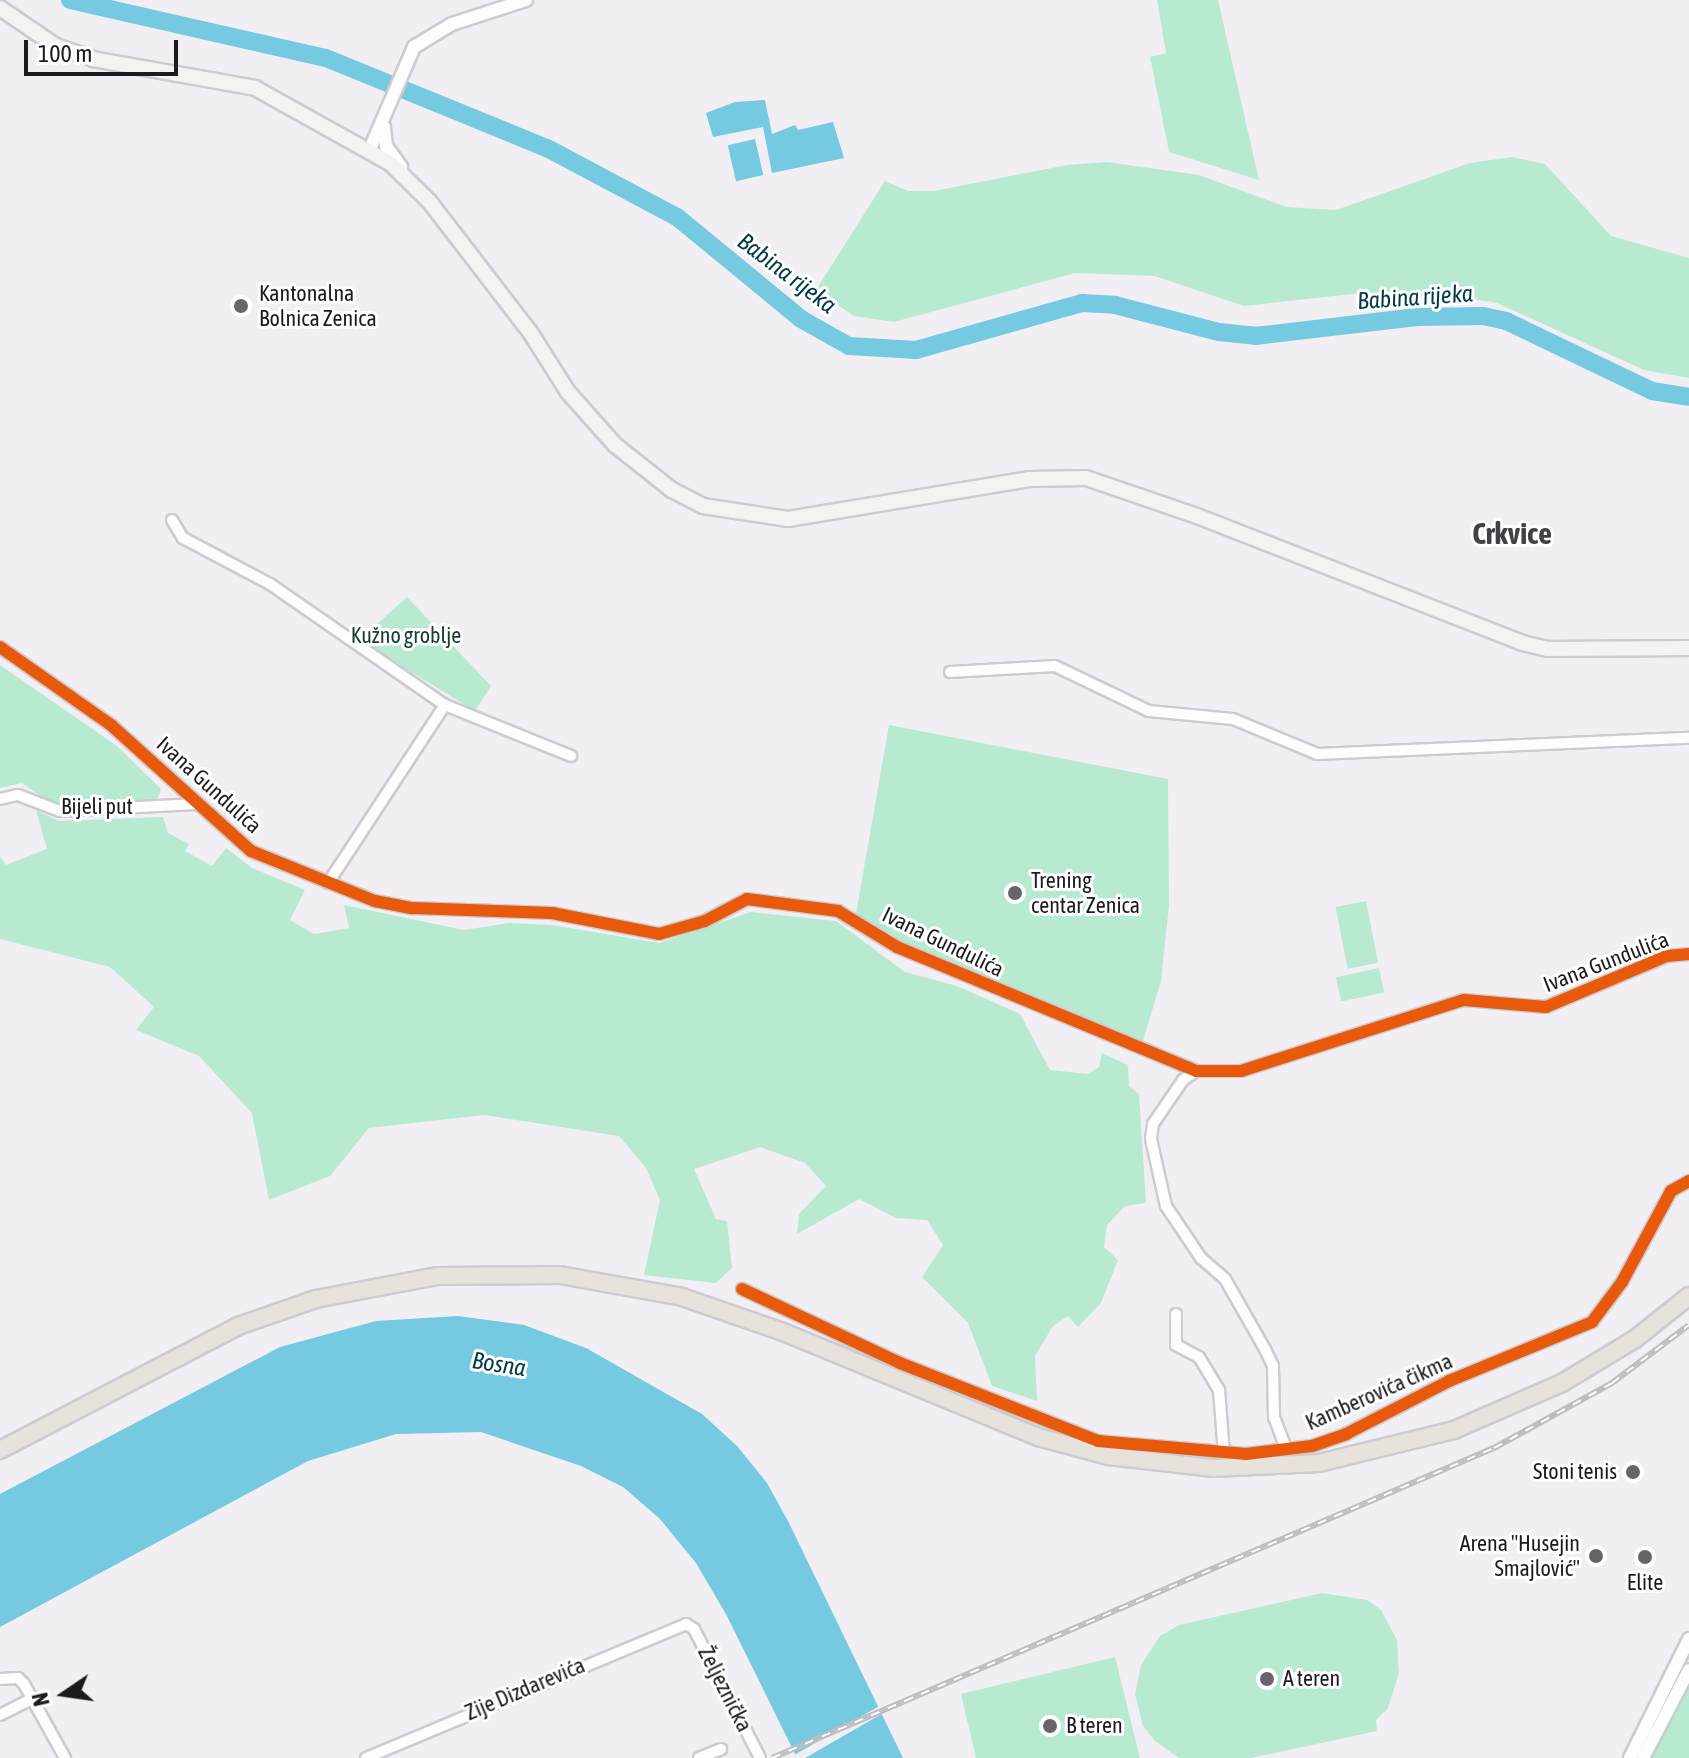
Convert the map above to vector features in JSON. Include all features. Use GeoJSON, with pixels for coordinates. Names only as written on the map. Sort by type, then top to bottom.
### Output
{"type":"FeatureCollection","features":[{"type":"Feature","properties":{"kind":"highway"},"geometry":{"type":"LineString","coordinates":[[0,1450],[238,1326],[316,1299],[438,1276],[560,1275],[672,1294],[783,1332],[1038,1437],[1108,1456],[1214,1468],[1319,1463],[1454,1430],[1562,1383],[1635,1339],[1689,1296]]}},
{"type":"Feature","properties":{"kind":"main road"},"geometry":{"type":"LineString","coordinates":[[0,8],[56,46],[93,59],[255,88],[370,149],[411,179],[587,415],[643,468],[703,506],[788,519],[1030,479],[1086,478],[1522,643],[1548,649],[1689,648]]}},
{"type":"Feature","properties":{"kind":"street"},"geometry":{"type":"LineString","coordinates":[[370,149],[384,127],[409,55],[452,24],[526,0]]}},
{"type":"Feature","properties":{"kind":"street"},"geometry":{"type":"LineString","coordinates":[[384,127],[386,146],[411,179]]}},
{"type":"Feature","properties":{"kind":"street"},"geometry":{"type":"LineString","coordinates":[[172,520],[183,538],[270,584],[445,705],[571,756]]}},
{"type":"Feature","properties":{"kind":"street","name":"Ivana Gundulića"},"geometry":{"type":"LineString","coordinates":[[0,647],[111,725],[251,851],[328,883],[412,908],[552,913],[659,934],[705,921],[747,899],[838,911],[937,965],[1196,1071],[1241,1071],[1464,1000],[1546,1007],[1667,956],[1689,954]]}},
{"type":"Feature","properties":{"kind":"street"},"geometry":{"type":"LineString","coordinates":[[950,672],[1055,666],[1149,711],[1242,721],[1317,754],[1689,738]]}},
{"type":"Feature","properties":{"kind":"street"},"geometry":{"type":"LineString","coordinates":[[328,883],[445,705]]}},
{"type":"Feature","properties":{"kind":"street","name":"Bijeli put"},"geometry":{"type":"LineString","coordinates":[[0,799],[18,795],[60,811],[197,804]]}},
{"type":"Feature","properties":{"kind":"street"},"geometry":{"type":"LineString","coordinates":[[1196,1071],[1183,1080],[1153,1124],[1151,1139],[1166,1206],[1201,1258],[1225,1279],[1265,1349],[1273,1366],[1274,1417],[1286,1449]]}},
{"type":"Feature","properties":{"kind":"street","name":"Kamberovića čikma"},"geometry":{"type":"LineString","coordinates":[[742,1289],[900,1363],[1098,1441],[1224,1453],[1286,1449],[1346,1434],[1449,1381],[1592,1322],[1622,1282],[1671,1191],[1689,1181]]}},
{"type":"Feature","properties":{"kind":"street"},"geometry":{"type":"LineString","coordinates":[[1176,1314],[1178,1349],[1199,1357],[1219,1390],[1224,1453]]}},
{"type":"Feature","properties":{"kind":"street","name":"Zije Dizdarevića"},"geometry":{"type":"LineString","coordinates":[[366,1758],[686,1624]]}},
{"type":"Feature","properties":{"kind":"street","name":"Željeznička"},"geometry":{"type":"LineString","coordinates":[[686,1624],[694,1629],[760,1758]]}},
{"type":"Feature","properties":{"kind":"street"},"geometry":{"type":"LineString","coordinates":[[1630,1758],[1689,1639]]}},
{"type":"Feature","properties":{"kind":"street"},"geometry":{"type":"LineString","coordinates":[[1643,1758],[1689,1670]]}},
{"type":"Feature","properties":{"kind":"street"},"geometry":{"type":"LineString","coordinates":[[3,1678],[18,1678],[33,1698],[65,1758]]}},
{"type":"Feature","properties":{"kind":"street"},"geometry":{"type":"LineString","coordinates":[[0,1715],[33,1698]]}},
{"type":"Feature","properties":{"kind":"street"},"geometry":{"type":"LineString","coordinates":[[699,1758],[721,1749]]}},
{"type":"Feature","properties":{"kind":"green space"},"geometry":{"type":"Polygon","coordinates":[[[1157,0],[1218,0],[1259,180],[1169,152],[1150,57],[1166,53],[1157,0]]]}},
{"type":"Feature","properties":{"kind":"green space"},"geometry":{"type":"Polygon","coordinates":[[[1512,157],[1545,164],[1611,236],[1689,258],[1689,378],[1644,370],[1497,303],[1450,295],[1373,305],[1370,292],[1244,306],[1155,276],[1075,273],[894,322],[854,316],[816,290],[885,181],[908,191],[934,191],[1067,165],[1107,162],[1199,175],[1286,207],[1336,210],[1470,163],[1512,157]]]}},
{"type":"Feature","properties":{"kind":"green space","name":"Kužno groblje"},"geometry":{"type":"Polygon","coordinates":[[[407,597],[491,686],[475,711],[359,640],[407,597]]]}},
{"type":"Feature","properties":{"kind":"green space"},"geometry":{"type":"Polygon","coordinates":[[[0,665],[117,746],[161,789],[156,803],[53,804],[22,783],[0,788],[0,665]]]}},
{"type":"Feature","properties":{"kind":"green space","name":"Trening centar Zenica"},"geometry":{"type":"Polygon","coordinates":[[[889,725],[1168,779],[1169,906],[1161,981],[1142,1044],[899,946],[856,914],[889,725]]]}},
{"type":"Feature","properties":{"kind":"green space"},"geometry":{"type":"Polygon","coordinates":[[[36,810],[59,821],[163,817],[168,833],[189,844],[185,851],[212,866],[226,848],[252,868],[305,890],[290,920],[314,934],[349,928],[344,905],[464,930],[509,923],[552,925],[659,943],[751,912],[836,921],[905,972],[957,986],[1020,1014],[1050,1070],[1088,1074],[1099,1067],[1102,1053],[1128,1065],[1129,1086],[1139,1094],[1146,1203],[1125,1206],[1107,1225],[1104,1247],[1118,1260],[1101,1303],[1078,1327],[1068,1316],[1053,1326],[1035,1356],[1037,1401],[992,1386],[968,1323],[922,1277],[943,1245],[927,1220],[896,1218],[859,1199],[797,1234],[799,1214],[826,1186],[805,1163],[760,1147],[694,1169],[716,1219],[727,1221],[732,1268],[716,1283],[644,1275],[660,1200],[646,1168],[619,1136],[484,1115],[369,1128],[330,1176],[269,1200],[252,1113],[199,1056],[136,1030],[154,1007],[110,967],[0,939],[0,856],[6,865],[47,849],[36,810]]]}},
{"type":"Feature","properties":{"kind":"green space"},"geometry":{"type":"Polygon","coordinates":[[[1366,901],[1378,963],[1348,969],[1336,907],[1366,901]]]}},
{"type":"Feature","properties":{"kind":"green space"},"geometry":{"type":"Polygon","coordinates":[[[1379,968],[1384,992],[1341,1002],[1336,977],[1379,968]]]}},
{"type":"Feature","properties":{"kind":"green space"},"geometry":{"type":"Polygon","coordinates":[[[1322,1593],[1367,1600],[1381,1610],[1397,1640],[1399,1673],[1388,1708],[1376,1720],[1377,1731],[1251,1758],[1179,1758],[1155,1741],[1143,1726],[1135,1694],[1141,1665],[1160,1636],[1179,1625],[1322,1593]]]}},
{"type":"Feature","properties":{"kind":"green space","name":"B teren"},"geometry":{"type":"Polygon","coordinates":[[[1115,1657],[1140,1758],[976,1758],[961,1694],[1115,1657]]]}},
{"type":"Feature","properties":{"kind":"green space"},"geometry":{"type":"Polygon","coordinates":[[[1689,1683],[1689,1758],[1651,1758],[1663,1731],[1689,1683]]]}},
{"type":"Feature","properties":{"kind":"water"},"geometry":{"type":"Polygon","coordinates":[[[765,100],[772,134],[795,125],[798,130],[833,122],[844,158],[772,173],[763,127],[713,137],[706,113],[735,102],[765,100]]]}},
{"type":"Feature","properties":{"kind":"water"},"geometry":{"type":"Polygon","coordinates":[[[755,139],[763,175],[736,181],[728,145],[755,139]]]}},
{"type":"Feature","properties":{"kind":"water","name":"Bosna"},"geometry":{"type":"Polygon","coordinates":[[[458,1316],[524,1325],[586,1348],[702,1414],[737,1446],[767,1483],[789,1523],[903,1758],[797,1758],[727,1616],[696,1563],[660,1519],[623,1487],[581,1466],[481,1432],[396,1434],[308,1461],[0,1627],[0,1494],[280,1347],[376,1321],[458,1316]]]}},
{"type":"Feature","properties":{"kind":"pier"},"geometry":{"type":"Polygon","coordinates":[[[881,1705],[885,1712],[805,1758],[793,1756],[881,1705]]]}},
{"type":"Feature","properties":{"kind":"waterway","name":"Babina rijeka"},"geometry":{"type":"LineString","coordinates":[[70,0],[326,58],[547,148],[677,217],[801,319],[849,346],[916,350],[1082,303],[1115,305],[1219,332],[1255,336],[1417,317],[1483,316],[1506,321],[1652,391],[1689,397]]}},
{"type":"Feature","properties":{"kind":"railway"},"geometry":{"type":"LineString","coordinates":[[772,1758],[1494,1448],[1612,1383],[1689,1325]]}},
{"type":"Feature","properties":{"kind":"cycle path"},"geometry":{"type":"LineString","coordinates":[[0,647],[111,725],[251,851],[375,901],[412,908],[552,913],[659,934],[705,921],[747,899],[838,911],[897,947],[1196,1071],[1241,1071],[1464,1000],[1546,1007],[1667,956],[1689,954]]}},
{"type":"Feature","properties":{"kind":"cycle path"},"geometry":{"type":"LineString","coordinates":[[742,1289],[900,1363],[1098,1441],[1246,1454],[1312,1446],[1346,1434],[1449,1381],[1592,1322],[1622,1282],[1671,1191],[1689,1181]]}},
{"type":"Feature","properties":{"kind":"place","name":"Kantonalna Bolnica Zenica"},"geometry":{"type":"Point","coordinates":[241,306]}},
{"type":"Feature","properties":{"kind":"place","name":"Trening centar Zenica"},"geometry":{"type":"Point","coordinates":[1015,893]}},
{"type":"Feature","properties":{"kind":"place","name":"Stoni tenis"},"geometry":{"type":"Point","coordinates":[1633,1472]}},
{"type":"Feature","properties":{"kind":"place","name":"Arena \"Husejin Smajlović\""},"geometry":{"type":"Point","coordinates":[1596,1556]}},
{"type":"Feature","properties":{"kind":"place","name":"Elite"},"geometry":{"type":"Point","coordinates":[1645,1557]}},
{"type":"Feature","properties":{"kind":"place","name":"A teren"},"geometry":{"type":"Point","coordinates":[1267,1679]}},
{"type":"Feature","properties":{"kind":"place","name":"B teren"},"geometry":{"type":"Point","coordinates":[1050,1726]}},
{"type":"Feature","properties":{"kind":"district","name":"Crkvice"},"geometry":{"type":"Point","coordinates":[1512,533]}}]}
